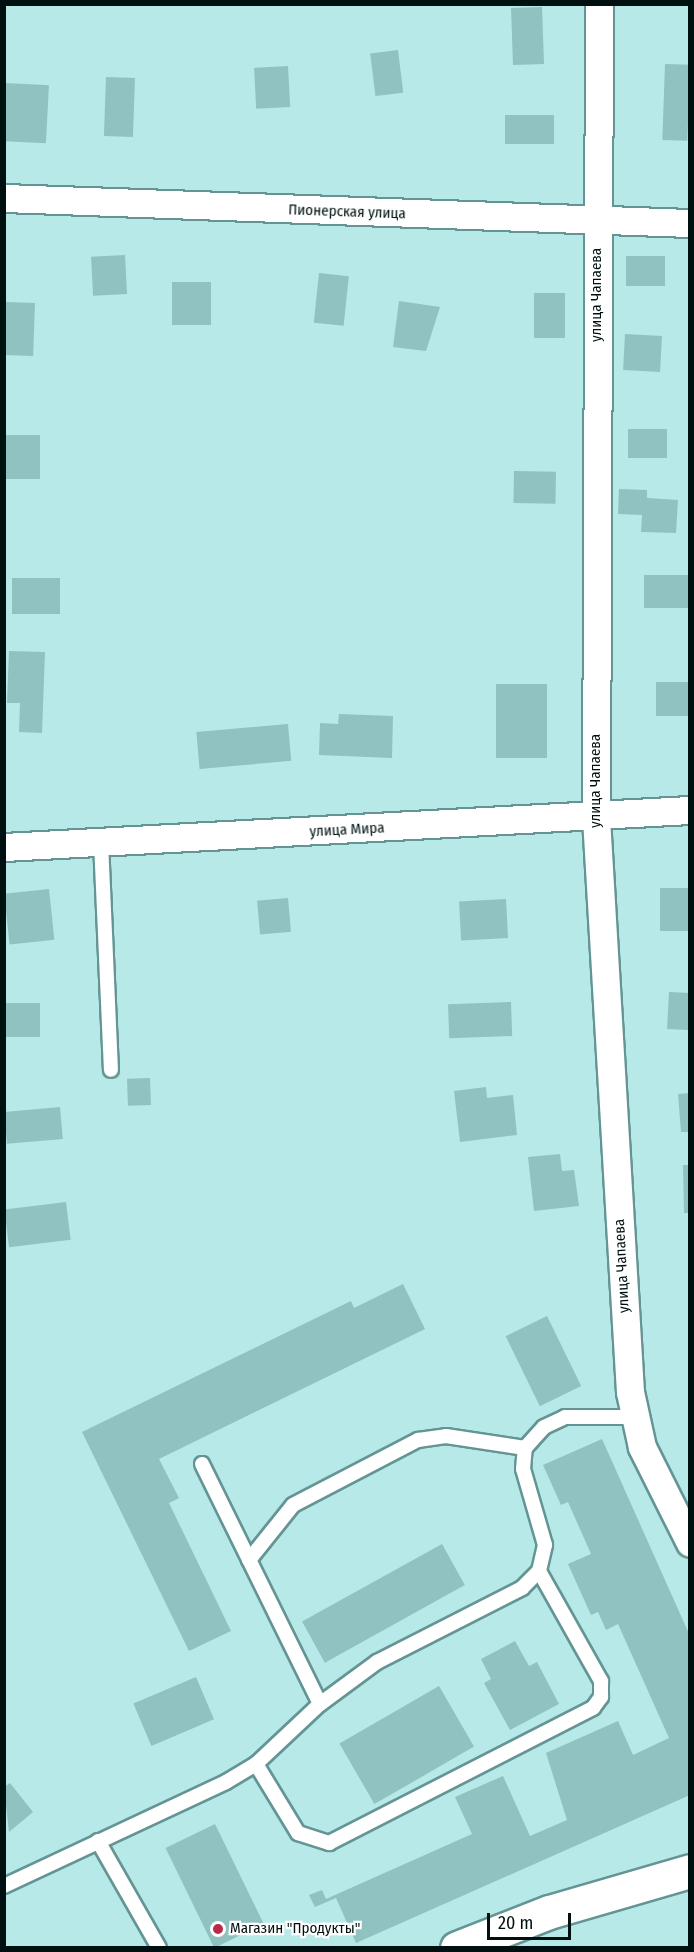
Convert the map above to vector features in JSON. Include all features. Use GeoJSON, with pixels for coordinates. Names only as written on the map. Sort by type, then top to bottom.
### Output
{"type":"FeatureCollection","features":[{"type":"Feature","properties":{"kind":"street","name":"улица Чапаева"},"geometry":{"type":"LineString","coordinates":[[599,4],[596,818],[634,1417],[642,1447],[690,1543]]}},
{"type":"Feature","properties":{"kind":"street","name":"Пионерская улица"},"geometry":{"type":"LineString","coordinates":[[4,198],[597,222],[690,223]]}},
{"type":"Feature","properties":{"kind":"street","name":"улица Мира"},"geometry":{"type":"LineString","coordinates":[[4,847],[596,818],[690,810]]}},
{"type":"Feature","properties":{"kind":"street"},"geometry":{"type":"LineString","coordinates":[[457,1947],[549,1912],[690,1871]]}},
{"type":"Feature","properties":{"kind":"lane"},"geometry":{"type":"LineString","coordinates":[[101,842],[111,1070]]}},
{"type":"Feature","properties":{"kind":"lane"},"geometry":{"type":"LineString","coordinates":[[4,1886],[98,1841],[188,1803],[256,1764],[320,1704],[377,1662],[522,1588],[538,1571],[545,1545],[523,1469],[525,1448],[544,1427],[566,1417],[634,1417]]}},
{"type":"Feature","properties":{"kind":"lane"},"geometry":{"type":"LineString","coordinates":[[249,1560],[293,1505],[418,1440],[446,1436],[525,1448]]}},
{"type":"Feature","properties":{"kind":"lane"},"geometry":{"type":"LineString","coordinates":[[202,1464],[320,1704]]}},
{"type":"Feature","properties":{"kind":"lane"},"geometry":{"type":"LineString","coordinates":[[256,1764],[298,1833],[329,1844],[593,1708],[601,1697],[601,1681],[538,1571]]}},
{"type":"Feature","properties":{"kind":"lane"},"geometry":{"type":"LineString","coordinates":[[98,1841],[159,1947]]}},
{"type":"Feature","properties":{"kind":"building"},"geometry":{"type":"Polygon","coordinates":[[[542,7],[544,64],[513,65],[511,8],[542,7]]]}},
{"type":"Feature","properties":{"kind":"building"},"geometry":{"type":"Polygon","coordinates":[[[398,50],[403,93],[375,96],[370,53],[398,50]]]}},
{"type":"Feature","properties":{"kind":"building"},"geometry":{"type":"Polygon","coordinates":[[[665,64],[690,65],[687,141],[662,140],[665,64]]]}},
{"type":"Feature","properties":{"kind":"building"},"geometry":{"type":"Polygon","coordinates":[[[288,66],[290,107],[256,109],[254,68],[288,66]]]}},
{"type":"Feature","properties":{"kind":"building"},"geometry":{"type":"Polygon","coordinates":[[[106,77],[135,78],[133,137],[104,136],[106,77]]]}},
{"type":"Feature","properties":{"kind":"building"},"geometry":{"type":"Polygon","coordinates":[[[4,83],[49,85],[46,143],[4,141],[4,83]]]}},
{"type":"Feature","properties":{"kind":"building"},"geometry":{"type":"Polygon","coordinates":[[[505,115],[554,115],[554,144],[505,144],[505,115]]]}},
{"type":"Feature","properties":{"kind":"building"},"geometry":{"type":"Polygon","coordinates":[[[125,255],[127,294],[93,296],[91,257],[125,255]]]}},
{"type":"Feature","properties":{"kind":"building"},"geometry":{"type":"Polygon","coordinates":[[[626,256],[665,256],[665,286],[626,286],[626,256]]]}},
{"type":"Feature","properties":{"kind":"building"},"geometry":{"type":"Polygon","coordinates":[[[319,273],[349,276],[344,326],[314,323],[319,273]]]}},
{"type":"Feature","properties":{"kind":"building"},"geometry":{"type":"Polygon","coordinates":[[[172,282],[211,282],[211,325],[172,325],[172,282]]]}},
{"type":"Feature","properties":{"kind":"building"},"geometry":{"type":"Polygon","coordinates":[[[534,293],[565,293],[565,338],[534,338],[534,293]]]}},
{"type":"Feature","properties":{"kind":"building"},"geometry":{"type":"Polygon","coordinates":[[[399,301],[440,307],[426,351],[393,347],[399,301]]]}},
{"type":"Feature","properties":{"kind":"building"},"geometry":{"type":"Polygon","coordinates":[[[5,302],[35,303],[33,356],[4,355],[5,302]]]}},
{"type":"Feature","properties":{"kind":"building"},"geometry":{"type":"Polygon","coordinates":[[[625,334],[662,336],[660,372],[623,370],[625,334]]]}},
{"type":"Feature","properties":{"kind":"building"},"geometry":{"type":"Polygon","coordinates":[[[628,429],[667,429],[667,458],[628,458],[628,429]]]}},
{"type":"Feature","properties":{"kind":"building"},"geometry":{"type":"Polygon","coordinates":[[[4,435],[40,435],[40,479],[4,479],[4,435]]]}},
{"type":"Feature","properties":{"kind":"building"},"geometry":{"type":"Polygon","coordinates":[[[514,471],[556,472],[555,504],[513,503],[514,471]]]}},
{"type":"Feature","properties":{"kind":"building"},"geometry":{"type":"Polygon","coordinates":[[[619,489],[647,490],[647,498],[678,500],[676,533],[641,532],[642,515],[618,514],[619,489]]]}},
{"type":"Feature","properties":{"kind":"building"},"geometry":{"type":"Polygon","coordinates":[[[644,575],[690,575],[690,608],[644,608],[644,575]]]}},
{"type":"Feature","properties":{"kind":"building"},"geometry":{"type":"Polygon","coordinates":[[[12,578],[60,578],[60,614],[12,614],[12,578]]]}},
{"type":"Feature","properties":{"kind":"building"},"geometry":{"type":"Polygon","coordinates":[[[9,651],[45,652],[42,733],[19,732],[20,703],[7,703],[9,651]]]}},
{"type":"Feature","properties":{"kind":"building"},"geometry":{"type":"Polygon","coordinates":[[[656,682],[690,682],[690,716],[656,716],[656,682]]]}},
{"type":"Feature","properties":{"kind":"building"},"geometry":{"type":"Polygon","coordinates":[[[496,684],[547,684],[547,758],[496,758],[496,684]]]}},
{"type":"Feature","properties":{"kind":"building"},"geometry":{"type":"Polygon","coordinates":[[[339,714],[393,716],[392,758],[319,755],[320,723],[338,724],[339,714]]]}},
{"type":"Feature","properties":{"kind":"building"},"geometry":{"type":"Polygon","coordinates":[[[288,724],[291,761],[200,769],[196,732],[288,724]]]}},
{"type":"Feature","properties":{"kind":"building"},"geometry":{"type":"Polygon","coordinates":[[[660,888],[690,888],[690,931],[660,931],[660,888]]]}},
{"type":"Feature","properties":{"kind":"building"},"geometry":{"type":"Polygon","coordinates":[[[49,889],[54,940],[10,944],[4,894],[49,889]]]}},
{"type":"Feature","properties":{"kind":"building"},"geometry":{"type":"Polygon","coordinates":[[[288,898],[291,932],[260,935],[257,901],[288,898]]]}},
{"type":"Feature","properties":{"kind":"building"},"geometry":{"type":"Polygon","coordinates":[[[506,899],[508,938],[461,940],[459,901],[506,899]]]}},
{"type":"Feature","properties":{"kind":"building"},"geometry":{"type":"Polygon","coordinates":[[[669,992],[690,993],[688,1030],[667,1029],[669,992]]]}},
{"type":"Feature","properties":{"kind":"building"},"geometry":{"type":"Polygon","coordinates":[[[511,1002],[512,1036],[449,1038],[448,1004],[511,1002]]]}},
{"type":"Feature","properties":{"kind":"building"},"geometry":{"type":"Polygon","coordinates":[[[4,1003],[40,1003],[40,1037],[4,1037],[4,1003]]]}},
{"type":"Feature","properties":{"kind":"building"},"geometry":{"type":"Polygon","coordinates":[[[150,1078],[151,1105],[128,1106],[127,1079],[150,1078]]]}},
{"type":"Feature","properties":{"kind":"building"},"geometry":{"type":"Polygon","coordinates":[[[486,1087],[487,1098],[513,1095],[517,1135],[460,1142],[454,1091],[486,1087]]]}},
{"type":"Feature","properties":{"kind":"building"},"geometry":{"type":"Polygon","coordinates":[[[690,1093],[690,1132],[681,1132],[678,1094],[690,1093]]]}},
{"type":"Feature","properties":{"kind":"building"},"geometry":{"type":"Polygon","coordinates":[[[60,1107],[63,1139],[7,1144],[4,1112],[60,1107]]]}},
{"type":"Feature","properties":{"kind":"building"},"geometry":{"type":"Polygon","coordinates":[[[560,1154],[562,1171],[574,1170],[579,1206],[534,1211],[528,1157],[560,1154]]]}},
{"type":"Feature","properties":{"kind":"building"},"geometry":{"type":"Polygon","coordinates":[[[683,1165],[690,1165],[690,1213],[684,1213],[683,1165]]]}},
{"type":"Feature","properties":{"kind":"building"},"geometry":{"type":"Polygon","coordinates":[[[66,1202],[71,1240],[9,1247],[4,1210],[66,1202]]]}},
{"type":"Feature","properties":{"kind":"building"},"geometry":{"type":"Polygon","coordinates":[[[403,1284],[425,1329],[159,1459],[179,1498],[169,1503],[231,1631],[189,1651],[82,1432],[351,1301],[354,1308],[403,1284]]]}},
{"type":"Feature","properties":{"kind":"building"},"geometry":{"type":"Polygon","coordinates":[[[547,1316],[581,1386],[540,1406],[506,1336],[547,1316]]]}},
{"type":"Feature","properties":{"kind":"building"},"geometry":{"type":"Polygon","coordinates":[[[602,1439],[690,1636],[690,1795],[356,1943],[336,1898],[315,1907],[309,1895],[322,1890],[326,1899],[472,1834],[455,1797],[503,1776],[530,1836],[567,1820],[546,1753],[618,1721],[633,1755],[669,1738],[618,1624],[606,1630],[598,1612],[591,1615],[568,1564],[591,1554],[568,1502],[561,1505],[543,1465],[602,1439]]]}},
{"type":"Feature","properties":{"kind":"building"},"geometry":{"type":"Polygon","coordinates":[[[442,1544],[465,1585],[325,1663],[302,1622],[442,1544]]]}},
{"type":"Feature","properties":{"kind":"building"},"geometry":{"type":"Polygon","coordinates":[[[515,1641],[529,1666],[537,1662],[559,1704],[510,1730],[484,1683],[491,1679],[481,1659],[515,1641]]]}},
{"type":"Feature","properties":{"kind":"building"},"geometry":{"type":"Polygon","coordinates":[[[196,1677],[214,1719],[151,1746],[133,1704],[196,1677]]]}},
{"type":"Feature","properties":{"kind":"building"},"geometry":{"type":"Polygon","coordinates":[[[439,1686],[474,1747],[374,1804],[339,1744],[439,1686]]]}},
{"type":"Feature","properties":{"kind":"building"},"geometry":{"type":"Polygon","coordinates":[[[10,1783],[33,1812],[9,1832],[4,1787],[10,1783]]]}},
{"type":"Feature","properties":{"kind":"building"},"geometry":{"type":"Polygon","coordinates":[[[215,1824],[264,1924],[214,1948],[166,1848],[215,1824]]]}},
{"type":"Feature","properties":{"kind":"place","name":"Магазин \"Продукты\""},"geometry":{"type":"Point","coordinates":[218,1929]}}]}
